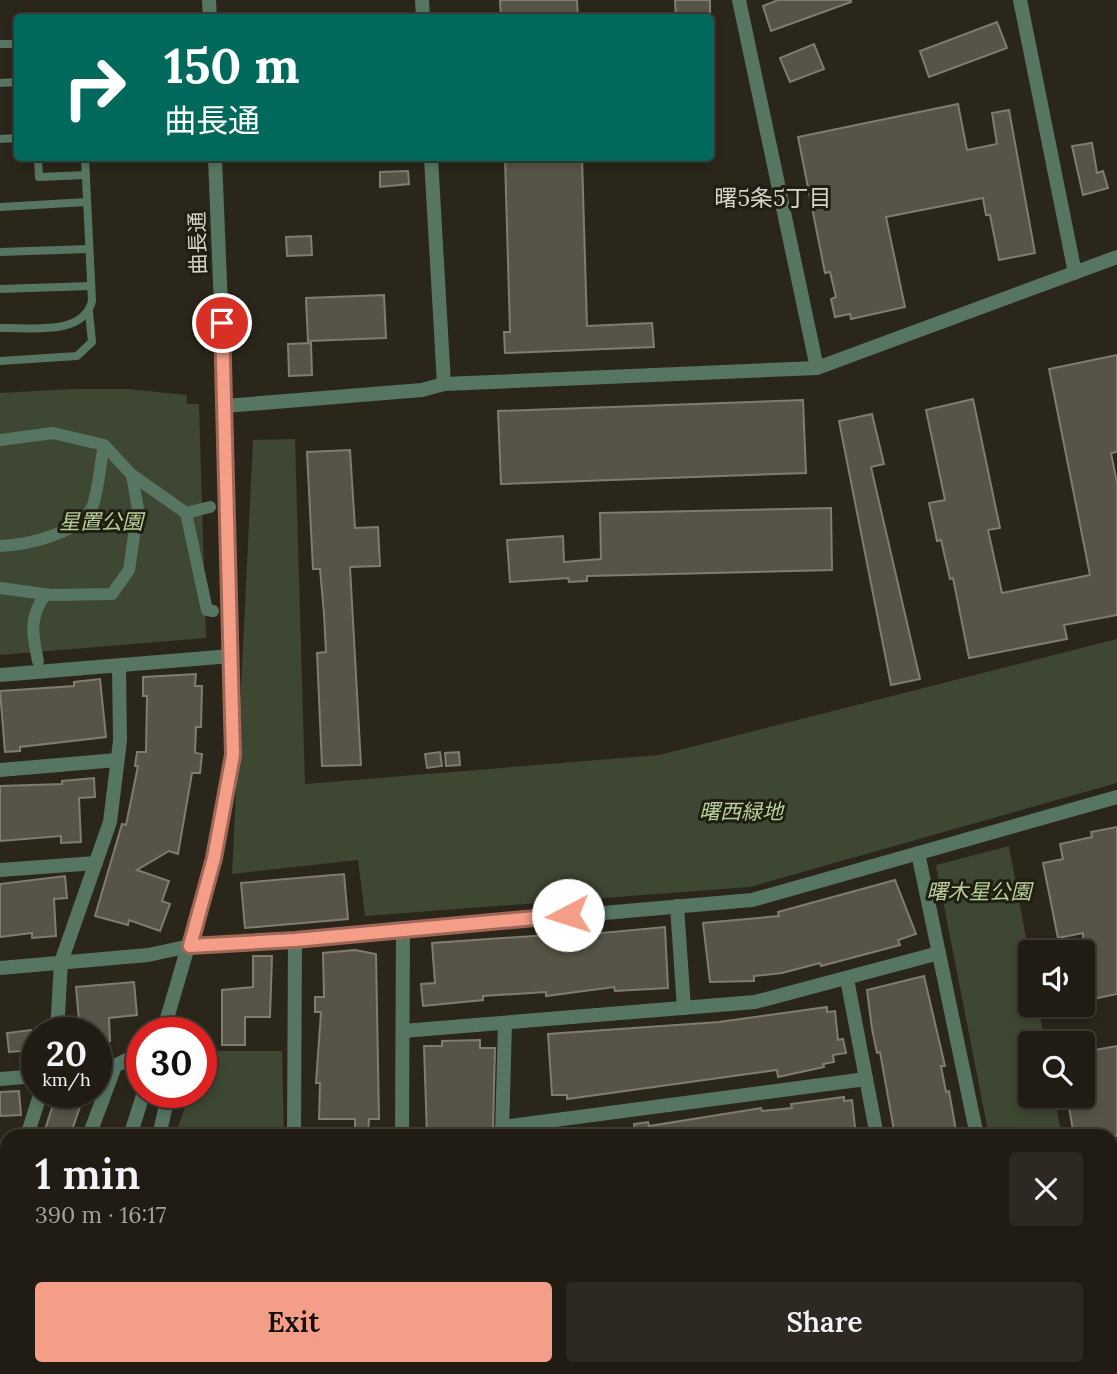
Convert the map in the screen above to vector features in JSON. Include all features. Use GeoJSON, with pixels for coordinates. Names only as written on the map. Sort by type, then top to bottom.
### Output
{"type":"FeatureCollection","features":[{"type":"Feature","properties":{"kind":"street"},"geometry":{"type":"LineString","coordinates":[[739,0],[817,368]]}},
{"type":"Feature","properties":{"kind":"street"},"geometry":{"type":"LineString","coordinates":[[1020,0],[1075,273]]}},
{"type":"Feature","properties":{"kind":"street","name":"曲長通"},"geometry":{"type":"LineString","coordinates":[[168,1017],[214,858],[233,755],[225,406],[215,161]]}},
{"type":"Feature","properties":{"kind":"street"},"geometry":{"type":"LineString","coordinates":[[431,161],[444,384]]}},
{"type":"Feature","properties":{"kind":"street"},"geometry":{"type":"LineString","coordinates":[[225,406],[422,390],[444,384],[817,368],[1117,257]]}},
{"type":"Feature","properties":{"kind":"street"},"geometry":{"type":"LineString","coordinates":[[0,440],[53,433],[104,445],[132,475],[186,513],[207,610],[213,611]]}},
{"type":"Feature","properties":{"kind":"street"},"geometry":{"type":"LineString","coordinates":[[0,546],[41,541],[85,519],[93,505],[104,445]]}},
{"type":"Feature","properties":{"kind":"street"},"geometry":{"type":"LineString","coordinates":[[0,588],[45,595],[111,594],[129,570],[138,509],[132,475]]}},
{"type":"Feature","properties":{"kind":"street"},"geometry":{"type":"LineString","coordinates":[[186,513],[210,507]]}},
{"type":"Feature","properties":{"kind":"street"},"geometry":{"type":"LineString","coordinates":[[38,661],[32,633],[34,611],[45,595]]}},
{"type":"Feature","properties":{"kind":"street"},"geometry":{"type":"LineString","coordinates":[[0,675],[231,656]]}},
{"type":"Feature","properties":{"kind":"street"},"geometry":{"type":"LineString","coordinates":[[58,1017],[61,962],[110,822],[120,741],[119,666]]}},
{"type":"Feature","properties":{"kind":"street"},"geometry":{"type":"LineString","coordinates":[[0,770],[117,760]]}},
{"type":"Feature","properties":{"kind":"street"},"geometry":{"type":"LineString","coordinates":[[0,968],[148,955],[190,946],[295,940],[404,928],[752,900],[1117,797]]}},
{"type":"Feature","properties":{"kind":"street"},"geometry":{"type":"LineString","coordinates":[[918,853],[975,1129]]}},
{"type":"Feature","properties":{"kind":"street"},"geometry":{"type":"LineString","coordinates":[[0,870],[96,863]]}},
{"type":"Feature","properties":{"kind":"street"},"geometry":{"type":"LineString","coordinates":[[677,906],[684,1008]]}},
{"type":"Feature","properties":{"kind":"street"},"geometry":{"type":"LineString","coordinates":[[402,1129],[404,928]]}},
{"type":"Feature","properties":{"kind":"street"},"geometry":{"type":"LineString","coordinates":[[294,1129],[295,940]]}},
{"type":"Feature","properties":{"kind":"street"},"geometry":{"type":"LineString","coordinates":[[403,1031],[755,1002],[939,953]]}},
{"type":"Feature","properties":{"kind":"street"},"geometry":{"type":"LineString","coordinates":[[847,979],[876,1129]]}},
{"type":"Feature","properties":{"kind":"street"},"geometry":{"type":"LineString","coordinates":[[502,1129],[505,1023]]}},
{"type":"Feature","properties":{"kind":"street"},"geometry":{"type":"LineString","coordinates":[[92,1129],[115,1066],[126,1060]]}},
{"type":"Feature","properties":{"kind":"street"},"geometry":{"type":"LineString","coordinates":[[0,1079],[21,1077]]}},
{"type":"Feature","properties":{"kind":"street"},"geometry":{"type":"LineString","coordinates":[[516,1129],[866,1079]]}},
{"type":"Feature","properties":{"kind":"street"},"geometry":{"type":"LineString","coordinates":[[29,1129],[36,1108]]}},
{"type":"Feature","properties":{"kind":"street"},"geometry":{"type":"LineString","coordinates":[[132,1129],[139,1108]]}},
{"type":"Feature","properties":{"kind":"street"},"geometry":{"type":"LineString","coordinates":[[161,1129],[165,1108]]}},
{"type":"Feature","properties":{"kind":"lane"},"geometry":{"type":"LineString","coordinates":[[38,161],[39,177],[86,175]]}},
{"type":"Feature","properties":{"kind":"lane"},"geometry":{"type":"LineString","coordinates":[[0,361],[76,356],[92,341],[85,161]]}},
{"type":"Feature","properties":{"kind":"lane"},"geometry":{"type":"LineString","coordinates":[[0,207],[87,202]]}},
{"type":"Feature","properties":{"kind":"lane"},"geometry":{"type":"LineString","coordinates":[[0,252],[89,249]]}},
{"type":"Feature","properties":{"kind":"lane"},"geometry":{"type":"LineString","coordinates":[[0,289],[91,286]]}},
{"type":"Feature","properties":{"kind":"lane"},"geometry":{"type":"LineString","coordinates":[[0,328],[69,326],[81,321],[89,312]]}},
{"type":"Feature","properties":{"kind":"green space","name":"星置公園"},"geometry":{"type":"Polygon","coordinates":[[[128,389],[187,395],[187,404],[199,404],[206,638],[0,655],[0,393],[128,389]]]}},
{"type":"Feature","properties":{"kind":"green space","name":"曙西緑地"},"geometry":{"type":"Polygon","coordinates":[[[295,439],[305,784],[659,755],[1117,639],[1117,783],[750,887],[365,916],[358,860],[232,874],[253,440],[295,439]]]}},
{"type":"Feature","properties":{"kind":"green space","name":"曙木星公園"},"geometry":{"type":"Polygon","coordinates":[[[1009,846],[1026,940],[1018,940],[1018,1017],[1040,1017],[1043,1031],[1018,1031],[1018,1108],[1056,1108],[1061,1129],[988,1129],[936,865],[1009,846]]]}},
{"type":"Feature","properties":{"kind":"green space"},"geometry":{"type":"Polygon","coordinates":[[[217,1051],[282,1051],[284,1129],[177,1129],[185,1108],[217,1108],[217,1051]]]}},
{"type":"Feature","properties":{"kind":"building"},"geometry":{"type":"Polygon","coordinates":[[[500,0],[577,0],[578,14],[501,14],[500,0]]]}},
{"type":"Feature","properties":{"kind":"building"},"geometry":{"type":"Polygon","coordinates":[[[675,0],[710,0],[710,14],[676,14],[675,0]]]}},
{"type":"Feature","properties":{"kind":"building"},"geometry":{"type":"Polygon","coordinates":[[[778,0],[851,2],[771,31],[763,6],[778,0]]]}},
{"type":"Feature","properties":{"kind":"building"},"geometry":{"type":"Polygon","coordinates":[[[997,22],[1007,48],[929,77],[920,51],[997,22]]]}},
{"type":"Feature","properties":{"kind":"building"},"geometry":{"type":"Polygon","coordinates":[[[814,44],[824,69],[790,82],[780,58],[814,44]]]}},
{"type":"Feature","properties":{"kind":"building"},"geometry":{"type":"Polygon","coordinates":[[[958,104],[967,150],[997,144],[992,113],[1009,110],[1035,253],[999,260],[990,215],[986,215],[983,198],[886,217],[905,307],[851,319],[850,314],[835,317],[831,299],[836,297],[830,272],[825,273],[798,137],[958,104]]]}},
{"type":"Feature","properties":{"kind":"building"},"geometry":{"type":"Polygon","coordinates":[[[1092,143],[1097,173],[1103,171],[1108,188],[1083,195],[1072,146],[1092,143]]]}},
{"type":"Feature","properties":{"kind":"building"},"geometry":{"type":"Polygon","coordinates":[[[505,161],[582,161],[587,326],[652,323],[654,347],[505,353],[504,332],[510,332],[505,161]]]}},
{"type":"Feature","properties":{"kind":"building"},"geometry":{"type":"Polygon","coordinates":[[[408,171],[409,184],[380,187],[380,172],[408,171]]]}},
{"type":"Feature","properties":{"kind":"building"},"geometry":{"type":"Polygon","coordinates":[[[311,236],[312,255],[287,256],[286,237],[311,236]]]}},
{"type":"Feature","properties":{"kind":"building"},"geometry":{"type":"Polygon","coordinates":[[[384,295],[386,338],[308,341],[306,298],[384,295]]]}},
{"type":"Feature","properties":{"kind":"building"},"geometry":{"type":"Polygon","coordinates":[[[311,343],[312,375],[289,376],[288,344],[311,343]]]}},
{"type":"Feature","properties":{"kind":"building"},"geometry":{"type":"Polygon","coordinates":[[[1117,355],[1117,452],[1111,453],[1117,483],[1117,615],[1064,625],[1067,639],[969,658],[953,578],[950,579],[941,540],[937,541],[929,503],[945,500],[926,410],[973,399],[1000,528],[988,530],[1002,593],[1090,575],[1049,369],[1117,355]]]}},
{"type":"Feature","properties":{"kind":"building"},"geometry":{"type":"Polygon","coordinates":[[[803,400],[806,473],[501,484],[498,411],[803,400]]]}},
{"type":"Feature","properties":{"kind":"building"},"geometry":{"type":"Polygon","coordinates":[[[872,414],[884,464],[871,467],[920,679],[891,685],[839,421],[872,414]]]}},
{"type":"Feature","properties":{"kind":"building"},"geometry":{"type":"Polygon","coordinates":[[[350,450],[355,528],[378,527],[380,566],[350,567],[361,765],[322,766],[317,653],[326,652],[320,569],[313,569],[307,452],[350,450]]]}},
{"type":"Feature","properties":{"kind":"building"},"geometry":{"type":"Polygon","coordinates":[[[831,508],[832,570],[587,576],[587,581],[569,582],[568,578],[510,582],[507,540],[563,536],[564,562],[601,559],[600,513],[831,508]]]}},
{"type":"Feature","properties":{"kind":"building"},"geometry":{"type":"Polygon","coordinates":[[[196,674],[195,686],[202,686],[201,727],[196,727],[195,753],[202,754],[200,773],[192,773],[178,854],[169,851],[137,870],[169,881],[162,901],[170,904],[160,931],[129,920],[128,925],[95,916],[122,824],[126,825],[138,766],[135,766],[137,752],[146,752],[147,696],[143,696],[143,677],[196,674]]]}},
{"type":"Feature","properties":{"kind":"building"},"geometry":{"type":"Polygon","coordinates":[[[100,679],[106,737],[20,747],[20,751],[5,752],[0,691],[74,686],[74,682],[100,679]]]}},
{"type":"Feature","properties":{"kind":"building"},"geometry":{"type":"Polygon","coordinates":[[[440,752],[442,766],[427,768],[425,754],[440,752]]]}},
{"type":"Feature","properties":{"kind":"building"},"geometry":{"type":"Polygon","coordinates":[[[459,752],[460,765],[446,766],[445,753],[459,752]]]}},
{"type":"Feature","properties":{"kind":"building"},"geometry":{"type":"Polygon","coordinates":[[[94,778],[95,797],[79,798],[81,842],[61,843],[61,836],[0,841],[0,786],[62,784],[62,781],[94,778]]]}},
{"type":"Feature","properties":{"kind":"building"},"geometry":{"type":"Polygon","coordinates":[[[1117,827],[1117,994],[1095,999],[1095,940],[1083,940],[1083,933],[1058,938],[1043,863],[1063,859],[1060,844],[1092,837],[1091,832],[1117,827]]]}},
{"type":"Feature","properties":{"kind":"building"},"geometry":{"type":"Polygon","coordinates":[[[344,874],[348,919],[245,928],[241,883],[344,874]]]}},
{"type":"Feature","properties":{"kind":"building"},"geometry":{"type":"Polygon","coordinates":[[[65,876],[67,898],[54,899],[56,936],[32,938],[32,933],[0,937],[0,884],[65,876]]]}},
{"type":"Feature","properties":{"kind":"building"},"geometry":{"type":"Polygon","coordinates":[[[895,880],[916,934],[898,940],[900,945],[821,966],[820,963],[782,973],[754,976],[754,981],[710,982],[703,923],[779,916],[778,912],[895,880]]]}},
{"type":"Feature","properties":{"kind":"building"},"geometry":{"type":"Polygon","coordinates":[[[665,927],[668,988],[615,991],[614,987],[546,996],[546,992],[483,996],[483,1000],[423,1006],[421,984],[435,983],[432,943],[548,935],[548,938],[665,927]]]}},
{"type":"Feature","properties":{"kind":"building"},"geometry":{"type":"Polygon","coordinates":[[[355,950],[376,954],[379,1119],[369,1119],[368,1129],[355,1129],[355,1119],[319,1119],[320,1083],[316,1083],[321,1012],[315,1012],[315,997],[324,997],[323,953],[355,950]]]}},
{"type":"Feature","properties":{"kind":"building"},"geometry":{"type":"Polygon","coordinates":[[[253,956],[272,956],[270,1017],[245,1017],[245,1045],[222,1045],[222,990],[253,987],[253,956]]]}},
{"type":"Feature","properties":{"kind":"building"},"geometry":{"type":"Polygon","coordinates":[[[924,976],[945,1066],[941,1066],[956,1129],[894,1129],[880,1052],[877,1053],[872,1029],[867,990],[924,976]]]}},
{"type":"Feature","properties":{"kind":"building"},"geometry":{"type":"Polygon","coordinates":[[[134,982],[137,1015],[79,1017],[76,987],[134,982]]]}},
{"type":"Feature","properties":{"kind":"building"},"geometry":{"type":"Polygon","coordinates":[[[827,1007],[827,1012],[835,1011],[838,1040],[843,1039],[846,1053],[833,1055],[834,1062],[823,1064],[824,1067],[778,1077],[777,1070],[567,1099],[567,1095],[552,1095],[548,1034],[719,1022],[827,1007]]]}},
{"type":"Feature","properties":{"kind":"building"},"geometry":{"type":"Polygon","coordinates":[[[21,1031],[21,1051],[9,1052],[7,1033],[21,1031]]]}},
{"type":"Feature","properties":{"kind":"building"},"geometry":{"type":"Polygon","coordinates":[[[480,1040],[480,1048],[495,1048],[493,1128],[427,1129],[424,1046],[442,1046],[442,1041],[480,1040]]]}},
{"type":"Feature","properties":{"kind":"building"},"geometry":{"type":"Polygon","coordinates":[[[1117,1046],[1117,1129],[1073,1129],[1069,1108],[1095,1108],[1095,1050],[1117,1046]]]}},
{"type":"Feature","properties":{"kind":"building"},"geometry":{"type":"Polygon","coordinates":[[[19,1091],[21,1115],[0,1116],[0,1092],[19,1091]]]}},
{"type":"Feature","properties":{"kind":"building"},"geometry":{"type":"Polygon","coordinates":[[[844,1097],[844,1101],[852,1100],[855,1129],[634,1129],[634,1124],[648,1122],[649,1126],[761,1108],[762,1111],[792,1108],[791,1104],[844,1097]]]}},
{"type":"Feature","properties":{"kind":"building"},"geometry":{"type":"Polygon","coordinates":[[[52,1108],[80,1108],[72,1129],[45,1129],[52,1108]]]}},
{"type":"Feature","properties":{"kind":"district","name":"曙5条5丁目"},"geometry":{"type":"Point","coordinates":[773,198]}},
{"type":"Feature","properties":{"kind":"route"},"geometry":{"type":"LineString","coordinates":[[222,323],[233,755],[214,858],[190,946],[295,940],[568,915]]}}]}
